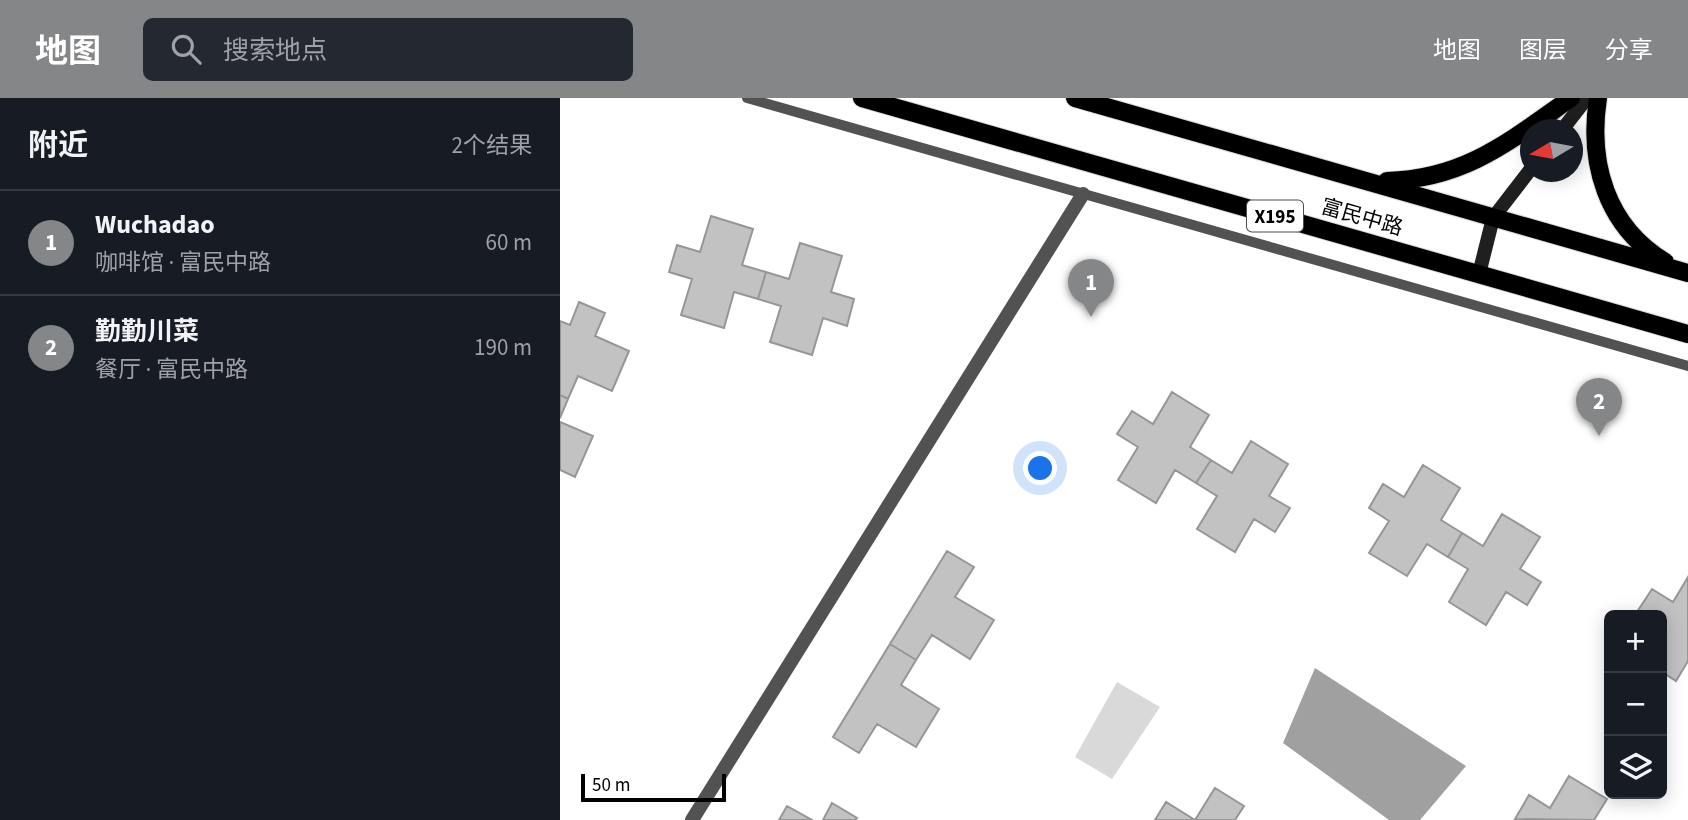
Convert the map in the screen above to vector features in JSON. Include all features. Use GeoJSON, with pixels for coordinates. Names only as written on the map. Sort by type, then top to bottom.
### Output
{"type":"FeatureCollection","features":[{"type":"Feature","properties":{"kind":"main road","name":"富民中路"},"geometry":{"type":"LineString","coordinates":[[862,98],[1688,334]]}},
{"type":"Feature","properties":{"kind":"main road","name":"富民中路"},"geometry":{"type":"LineString","coordinates":[[1075,98],[1682,271]]}},
{"type":"Feature","properties":{"kind":"main road"},"geometry":{"type":"LineString","coordinates":[[1366,181],[1410,180],[1453,171],[1490,154],[1571,98]]}},
{"type":"Feature","properties":{"kind":"main road"},"geometry":{"type":"LineString","coordinates":[[1571,119],[1587,98]]}},
{"type":"Feature","properties":{"kind":"main road"},"geometry":{"type":"LineString","coordinates":[[1598,98],[1594,122],[1595,148],[1599,173],[1608,197],[1636,240],[1655,256],[1682,271]]}},
{"type":"Feature","properties":{"kind":"main road"},"geometry":{"type":"LineString","coordinates":[[1479,274],[1493,218],[1522,182]]}},
{"type":"Feature","properties":{"kind":"street"},"geometry":{"type":"LineString","coordinates":[[692,820],[1083,194]]}},
{"type":"Feature","properties":{"kind":"lane"},"geometry":{"type":"LineString","coordinates":[[747,98],[1688,366]]}},
{"type":"Feature","properties":{"kind":"shaded area"},"geometry":{"type":"Polygon","coordinates":[[[1315,668],[1466,766],[1420,820],[1389,820],[1283,743],[1315,668]]]}},
{"type":"Feature","properties":{"kind":"shaded area"},"geometry":{"type":"Polygon","coordinates":[[[1117,682],[1160,707],[1112,779],[1075,757],[1117,682]]]}},
{"type":"Feature","properties":{"kind":"building"},"geometry":{"type":"Polygon","coordinates":[[[711,216],[753,229],[742,265],[766,272],[758,299],[734,292],[724,328],[681,315],[692,279],[669,272],[677,245],[700,252],[711,216]]]}},
{"type":"Feature","properties":{"kind":"building"},"geometry":{"type":"Polygon","coordinates":[[[800,243],[842,256],[831,292],[854,299],[847,326],[823,318],[812,355],[770,342],[781,306],[758,299],[766,272],[789,279],[800,243]]]}},
{"type":"Feature","properties":{"kind":"building"},"geometry":{"type":"Polygon","coordinates":[[[579,302],[605,313],[595,336],[629,351],[612,391],[578,376],[568,399],[560,395],[560,321],[570,325],[579,302]]]}},
{"type":"Feature","properties":{"kind":"building"},"geometry":{"type":"Polygon","coordinates":[[[1172,392],[1209,415],[1190,447],[1211,460],[1196,483],[1175,470],[1156,503],[1118,480],[1138,447],[1117,434],[1132,411],[1153,424],[1172,392]]]}},
{"type":"Feature","properties":{"kind":"building"},"geometry":{"type":"Polygon","coordinates":[[[560,395],[568,399],[560,418],[560,395]]]}},
{"type":"Feature","properties":{"kind":"building"},"geometry":{"type":"Polygon","coordinates":[[[560,422],[593,436],[575,477],[560,470],[560,422]]]}},
{"type":"Feature","properties":{"kind":"building"},"geometry":{"type":"Polygon","coordinates":[[[1251,441],[1288,464],[1269,496],[1290,508],[1275,532],[1254,519],[1235,552],[1197,529],[1217,496],[1196,483],[1211,460],[1232,473],[1251,441]]]}},
{"type":"Feature","properties":{"kind":"building"},"geometry":{"type":"Polygon","coordinates":[[[1423,465],[1460,488],[1441,520],[1462,533],[1448,557],[1427,544],[1407,576],[1369,553],[1389,521],[1369,508],[1383,484],[1404,497],[1423,465]]]}},
{"type":"Feature","properties":{"kind":"building"},"geometry":{"type":"Polygon","coordinates":[[[1502,514],[1540,537],[1520,569],[1541,582],[1527,605],[1506,592],[1486,625],[1449,602],[1468,569],[1448,557],[1462,533],[1483,546],[1502,514]]]}},
{"type":"Feature","properties":{"kind":"building"},"geometry":{"type":"Polygon","coordinates":[[[947,551],[974,567],[955,597],[994,620],[970,659],[932,635],[916,660],[890,644],[947,551]]]}},
{"type":"Feature","properties":{"kind":"building"},"geometry":{"type":"Polygon","coordinates":[[[1688,577],[1688,661],[1676,681],[1667,675],[1667,610],[1638,610],[1652,589],[1673,602],[1688,577]]]}},
{"type":"Feature","properties":{"kind":"building"},"geometry":{"type":"Polygon","coordinates":[[[890,644],[916,660],[901,685],[939,709],[916,747],[877,724],[859,753],[833,737],[890,644]]]}},
{"type":"Feature","properties":{"kind":"building"},"geometry":{"type":"Polygon","coordinates":[[[1569,776],[1607,799],[1594,820],[1515,819],[1529,795],[1550,808],[1569,776]]]}},
{"type":"Feature","properties":{"kind":"building"},"geometry":{"type":"Polygon","coordinates":[[[1215,788],[1244,806],[1235,820],[1195,820],[1215,788]]]}},
{"type":"Feature","properties":{"kind":"building"},"geometry":{"type":"Polygon","coordinates":[[[1166,802],[1195,820],[1155,820],[1166,802]]]}},
{"type":"Feature","properties":{"kind":"building"},"geometry":{"type":"Polygon","coordinates":[[[832,803],[857,818],[823,820],[832,803]]]}},
{"type":"Feature","properties":{"kind":"building"},"geometry":{"type":"Polygon","coordinates":[[[787,806],[812,820],[779,820],[787,806]]]}},
{"type":"Feature","properties":{"kind":"place","name":"Wuchadao"},"geometry":{"type":"Point","coordinates":[1091,317]}},
{"type":"Feature","properties":{"kind":"place","name":"勤勤川菜"},"geometry":{"type":"Point","coordinates":[1599,436]}}]}
